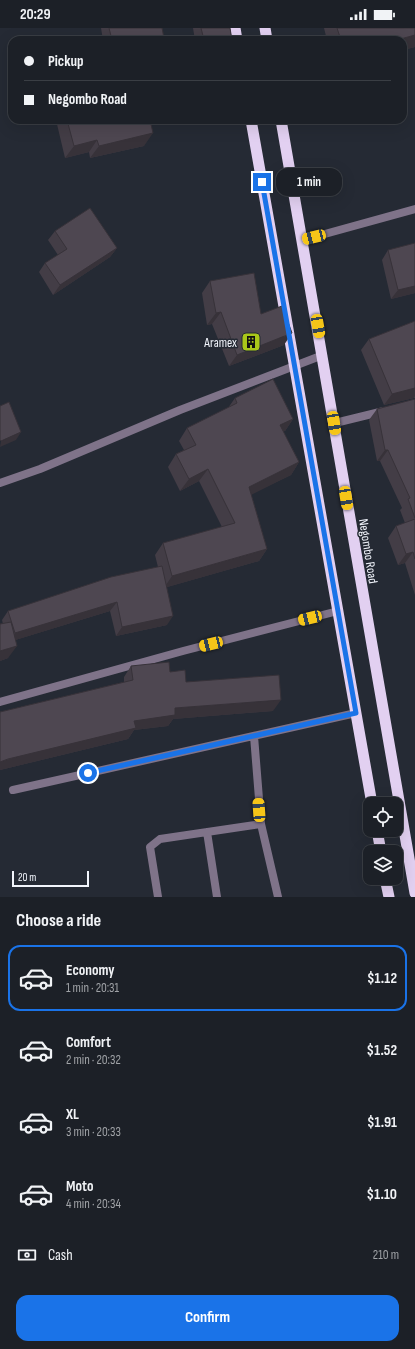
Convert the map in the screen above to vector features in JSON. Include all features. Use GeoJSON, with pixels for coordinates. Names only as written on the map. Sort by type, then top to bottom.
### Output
{"type":"FeatureCollection","features":[{"type":"Feature","properties":{"kind":"highway"},"geometry":{"type":"LineString","coordinates":[[253,124],[371,797]]}},
{"type":"Feature","properties":{"kind":"highway","name":"Negombo Road"},"geometry":{"type":"LineString","coordinates":[[282,124],[324,355],[368,632],[415,892]]}},
{"type":"Feature","properties":{"kind":"highway"},"geometry":{"type":"LineString","coordinates":[[386,885],[389,897]]}},
{"type":"Feature","properties":{"kind":"street"},"geometry":{"type":"LineString","coordinates":[[303,240],[415,209]]}},
{"type":"Feature","properties":{"kind":"street"},"geometry":{"type":"LineString","coordinates":[[0,483],[40,470],[180,410],[324,355]]}},
{"type":"Feature","properties":{"kind":"street"},"geometry":{"type":"LineString","coordinates":[[334,423],[393,408]]}},
{"type":"Feature","properties":{"kind":"street"},"geometry":{"type":"LineString","coordinates":[[0,702],[183,651],[338,611]]}},
{"type":"Feature","properties":{"kind":"street"},"geometry":{"type":"LineString","coordinates":[[13,790],[356,713]]}},
{"type":"Feature","properties":{"kind":"street"},"geometry":{"type":"LineString","coordinates":[[254,736],[260,824],[278,897]]}},
{"type":"Feature","properties":{"kind":"street"},"geometry":{"type":"LineString","coordinates":[[158,897],[150,847],[160,838],[260,824]]}},
{"type":"Feature","properties":{"kind":"street"},"geometry":{"type":"LineString","coordinates":[[206,832],[217,897]]}},
{"type":"Feature","properties":{"kind":"building"},"geometry":{"type":"Polygon","coordinates":[[[109,28],[162,28],[164,36],[111,36],[109,28]]]}},
{"type":"Feature","properties":{"kind":"building"},"geometry":{"type":"Polygon","coordinates":[[[201,28],[230,28],[231,36],[203,36],[201,28]]]}},
{"type":"Feature","properties":{"kind":"building"},"geometry":{"type":"Polygon","coordinates":[[[337,28],[415,28],[415,35],[407,37],[407,36],[340,36],[337,28]]]}},
{"type":"Feature","properties":{"kind":"building"},"geometry":{"type":"Polygon","coordinates":[[[68,124],[151,124],[153,133],[99,146],[97,140],[74,146],[68,124]]]}},
{"type":"Feature","properties":{"kind":"building"},"geometry":{"type":"Polygon","coordinates":[[[90,208],[117,248],[60,285],[45,263],[67,249],[55,231],[90,208]]]}},
{"type":"Feature","properties":{"kind":"building"},"geometry":{"type":"Polygon","coordinates":[[[415,243],[415,286],[398,290],[388,250],[415,243]]]}},
{"type":"Feature","properties":{"kind":"building"},"geometry":{"type":"Polygon","coordinates":[[[254,273],[261,314],[282,306],[292,333],[237,355],[221,312],[216,313],[210,281],[254,273]]]}},
{"type":"Feature","properties":{"kind":"building"},"geometry":{"type":"Polygon","coordinates":[[[415,321],[415,388],[392,394],[369,339],[415,321]]]}},
{"type":"Feature","properties":{"kind":"building"},"geometry":{"type":"Polygon","coordinates":[[[273,379],[293,419],[280,425],[299,462],[249,487],[267,549],[172,576],[163,543],[235,523],[208,469],[189,479],[176,454],[196,445],[187,428],[237,403],[235,398],[273,379]]]}},
{"type":"Feature","properties":{"kind":"building"},"geometry":{"type":"Polygon","coordinates":[[[415,399],[415,518],[408,499],[410,498],[388,450],[385,450],[377,409],[415,399]]]}},
{"type":"Feature","properties":{"kind":"building"},"geometry":{"type":"Polygon","coordinates":[[[9,402],[21,432],[1,441],[0,406],[9,402]]]}},
{"type":"Feature","properties":{"kind":"building"},"geometry":{"type":"Polygon","coordinates":[[[415,519],[415,559],[413,552],[406,554],[396,526],[415,519]]]}},
{"type":"Feature","properties":{"kind":"building"},"geometry":{"type":"Polygon","coordinates":[[[162,566],[173,616],[122,627],[117,602],[15,633],[8,611],[111,577],[162,566]]]}},
{"type":"Feature","properties":{"kind":"building"},"geometry":{"type":"Polygon","coordinates":[[[11,622],[17,646],[0,651],[0,624],[11,622]]]}},
{"type":"Feature","properties":{"kind":"building"},"geometry":{"type":"Polygon","coordinates":[[[169,662],[170,672],[185,670],[186,682],[279,675],[281,700],[175,708],[175,715],[134,721],[136,728],[0,762],[0,712],[133,680],[131,666],[169,662]]]}},
{"type":"Feature","properties":{"kind":"place","name":"Aramex"},"geometry":{"type":"Point","coordinates":[251,342]}},
{"type":"Feature","properties":{"kind":"route"},"geometry":{"type":"LineString","coordinates":[[88,773],[356,713],[262,182]]}}]}
